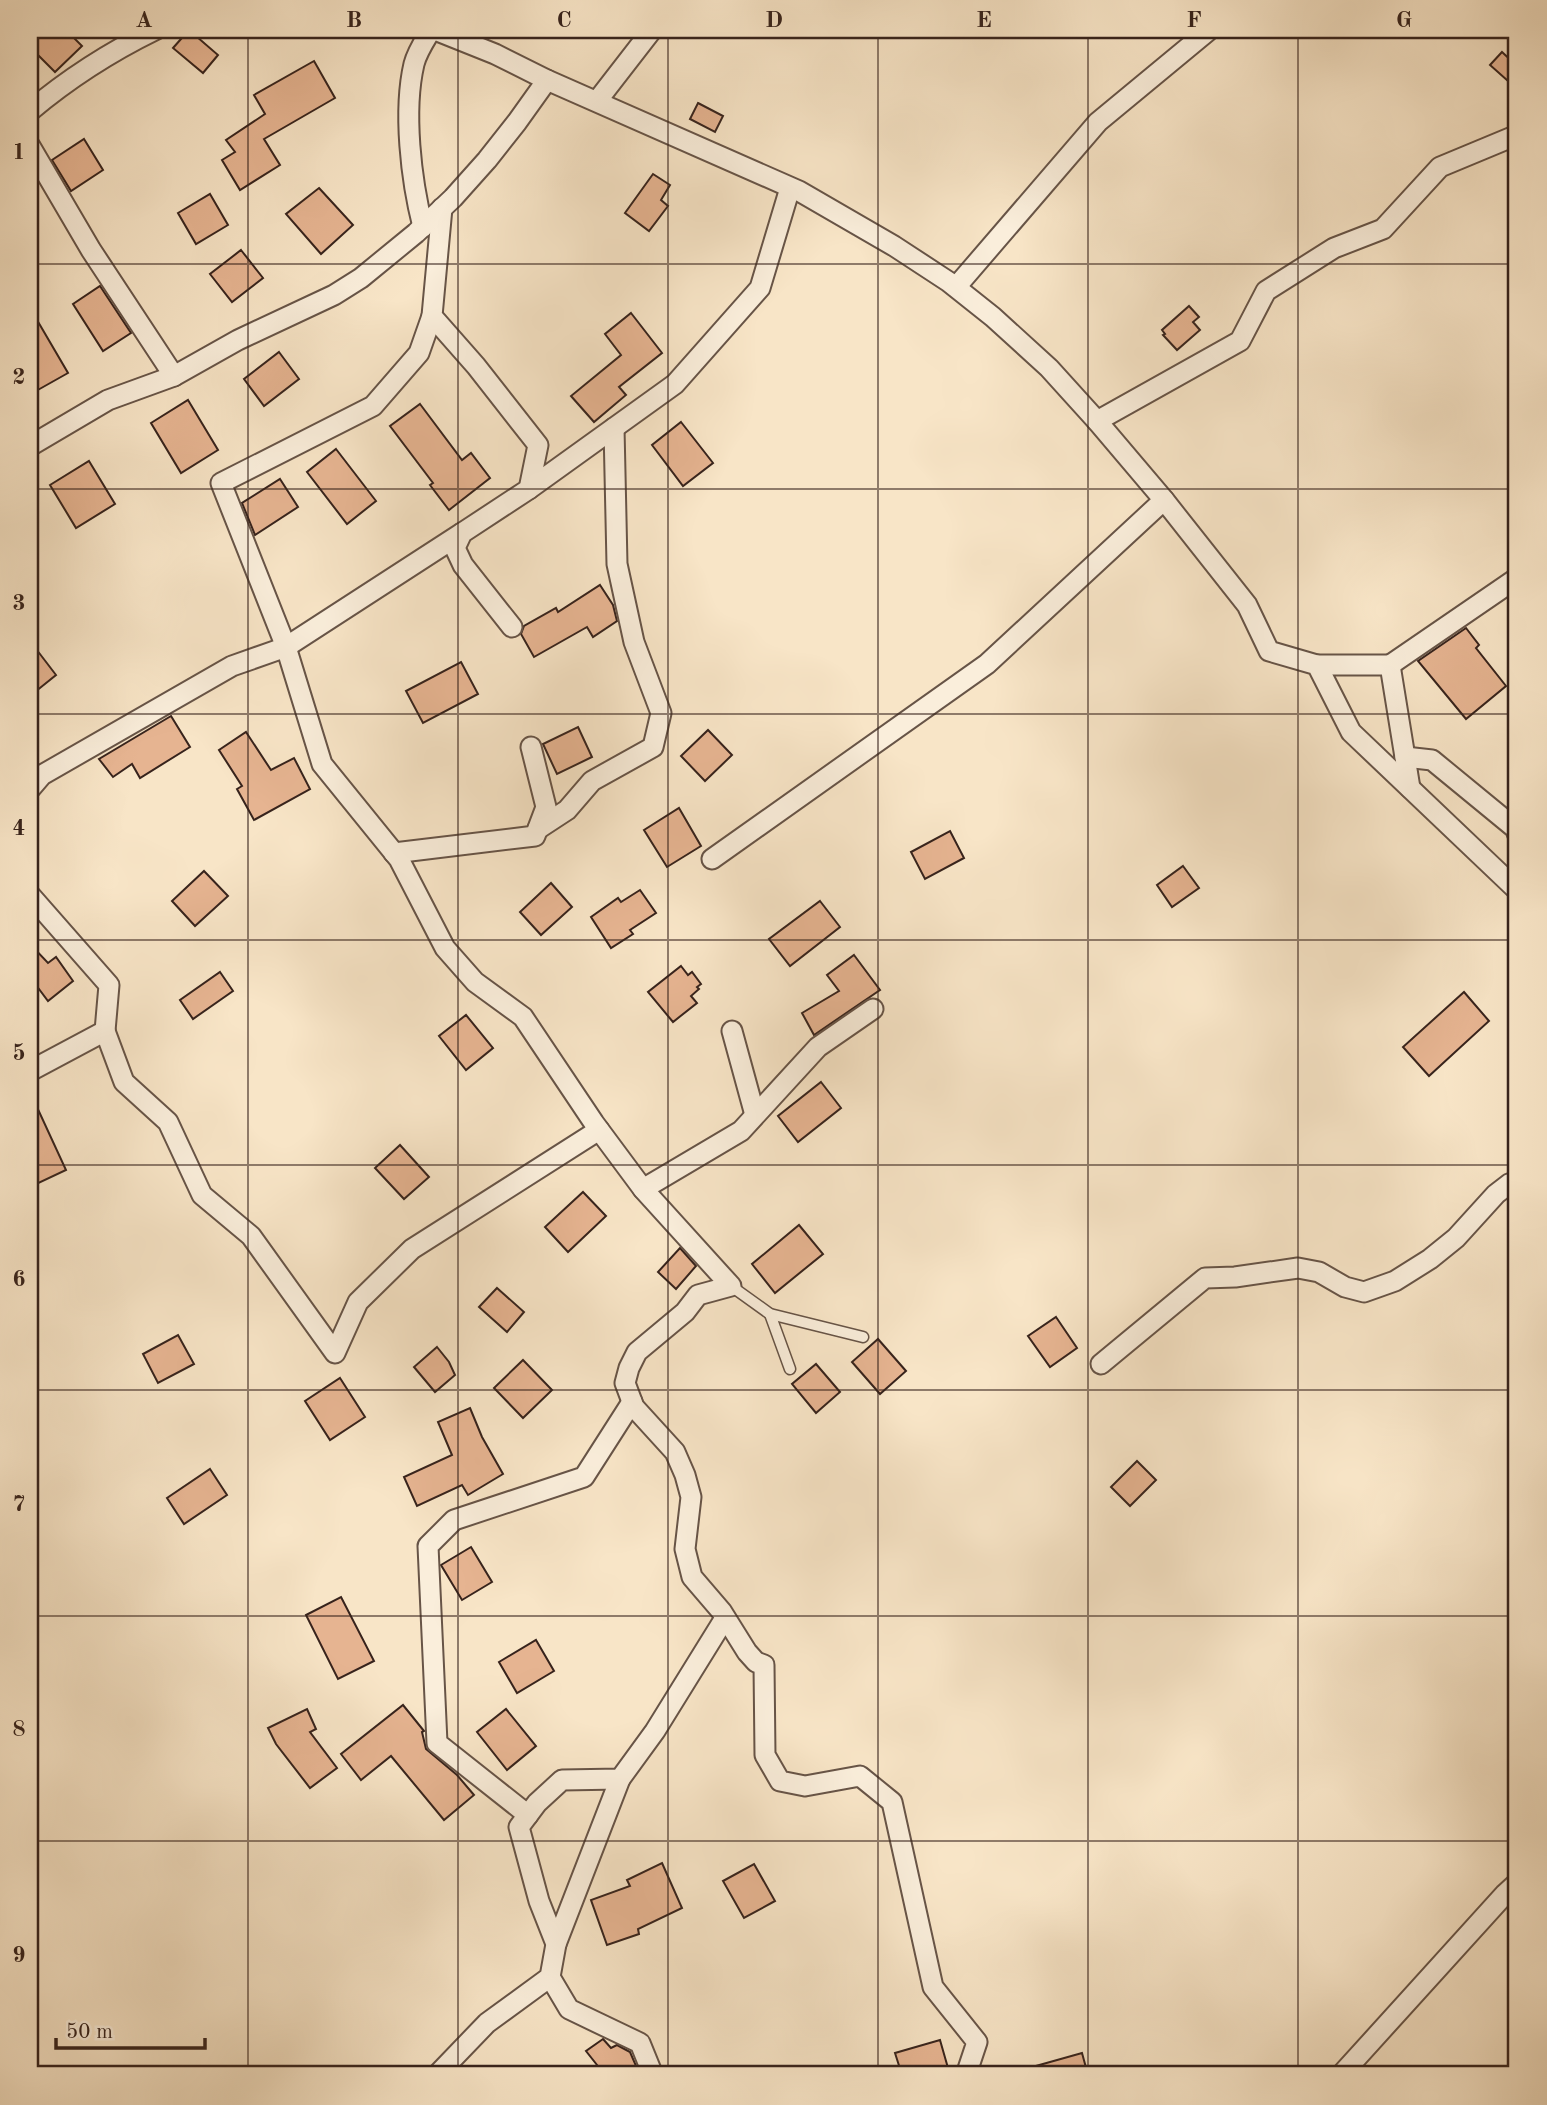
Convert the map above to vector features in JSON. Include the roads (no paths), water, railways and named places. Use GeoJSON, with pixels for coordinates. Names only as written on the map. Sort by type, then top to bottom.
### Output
{"type":"FeatureCollection","features":[{"type":"Feature","properties":{"kind":"street"},"geometry":{"type":"LineString","coordinates":[[30,111],[93,64],[155,30]]}},
{"type":"Feature","properties":{"kind":"street"},"geometry":{"type":"LineString","coordinates":[[438,264],[420,230],[411,162],[414,62],[433,30],[495,54],[547,80],[790,187],[894,246],[956,288],[993,317],[1049,368],[1097,421],[1247,605],[1269,651],[1317,665],[1390,664],[1517,578]]}},
{"type":"Feature","properties":{"kind":"street"},"geometry":{"type":"LineString","coordinates":[[597,101],[652,30]]}},
{"type":"Feature","properties":{"kind":"street"},"geometry":{"type":"LineString","coordinates":[[956,288],[1098,122],[1208,31],[1206,30]]}},
{"type":"Feature","properties":{"kind":"street"},"geometry":{"type":"LineString","coordinates":[[30,446],[108,400],[174,376],[238,340],[334,295],[361,278],[420,230],[442,208],[487,160],[547,80]]}},
{"type":"Feature","properties":{"kind":"street"},"geometry":{"type":"LineString","coordinates":[[1097,421],[1240,341],[1266,291],[1334,247],[1383,229],[1440,167],[1517,135]]}},
{"type":"Feature","properties":{"kind":"street"},"geometry":{"type":"LineString","coordinates":[[30,146],[91,250],[174,376]]}},
{"type":"Feature","properties":{"kind":"street"},"geometry":{"type":"LineString","coordinates":[[30,789],[42,775],[232,666],[286,647],[529,488],[675,384],[760,288],[790,187]]}},
{"type":"Feature","properties":{"kind":"street"},"geometry":{"type":"LineString","coordinates":[[442,208],[432,316],[419,353],[373,406],[221,483],[286,647],[322,764],[394,853],[445,948],[475,982],[523,1017],[599,1130],[643,1189],[731,1286],[698,1295],[685,1312],[637,1352],[625,1383],[634,1407],[675,1452],[691,1497],[685,1549],[692,1577],[725,1618],[747,1652],[764,1665],[765,1755],[780,1782],[805,1786],[860,1776],[892,1802],[933,1987],[976,2042],[966,2075]]}},
{"type":"Feature","properties":{"kind":"street"},"geometry":{"type":"LineString","coordinates":[[432,316],[476,366],[538,445],[529,488]]}},
{"type":"Feature","properties":{"kind":"street"},"geometry":{"type":"LineString","coordinates":[[538,829],[567,810],[592,781],[653,747],[661,713],[634,642],[617,564],[614,428]]}},
{"type":"Feature","properties":{"kind":"street"},"geometry":{"type":"LineString","coordinates":[[712,859],[987,664],[1164,500]]}},
{"type":"Feature","properties":{"kind":"street"},"geometry":{"type":"LineString","coordinates":[[462,533],[455,548],[463,565],[512,627]]}},
{"type":"Feature","properties":{"kind":"street"},"geometry":{"type":"LineString","coordinates":[[1390,664],[1410,788]]}},
{"type":"Feature","properties":{"kind":"street"},"geometry":{"type":"LineString","coordinates":[[1317,665],[1351,732],[1517,890]]}},
{"type":"Feature","properties":{"kind":"street"},"geometry":{"type":"LineString","coordinates":[[394,853],[536,836],[546,807],[531,747]]}},
{"type":"Feature","properties":{"kind":"street"},"geometry":{"type":"LineString","coordinates":[[1405,757],[1432,760],[1516,829],[1517,833]]}},
{"type":"Feature","properties":{"kind":"street"},"geometry":{"type":"LineString","coordinates":[[30,895],[109,985],[105,1031],[124,1082],[168,1122],[202,1195],[251,1237],[335,1353],[358,1302],[412,1249],[599,1130]]}},
{"type":"Feature","properties":{"kind":"street"},"geometry":{"type":"LineString","coordinates":[[643,1189],[741,1131],[818,1047],[873,1009]]}},
{"type":"Feature","properties":{"kind":"street"},"geometry":{"type":"LineString","coordinates":[[30,1070],[105,1031]]}},
{"type":"Feature","properties":{"kind":"street"},"geometry":{"type":"LineString","coordinates":[[732,1031],[755,1115]]}},
{"type":"Feature","properties":{"kind":"street"},"geometry":{"type":"LineString","coordinates":[[1101,1364],[1205,1278],[1235,1277],[1298,1268],[1319,1272],[1345,1287],[1364,1292],[1395,1282],[1456,1238],[1496,1194],[1517,1181]]}},
{"type":"Feature","properties":{"kind":"street"},"geometry":{"type":"LineString","coordinates":[[528,1815],[437,1743],[428,1546],[454,1520],[584,1476],[632,1402]]}},
{"type":"Feature","properties":{"kind":"street"},"geometry":{"type":"LineString","coordinates":[[653,2075],[640,2043],[569,2009],[550,1977],[556,1944],[620,1779],[655,1731],[725,1618]]}},
{"type":"Feature","properties":{"kind":"street"},"geometry":{"type":"LineString","coordinates":[[556,1944],[539,1901],[519,1827],[537,1803],[562,1780],[620,1779]]}},
{"type":"Feature","properties":{"kind":"street"},"geometry":{"type":"LineString","coordinates":[[1340,2075],[1517,1883]]}},
{"type":"Feature","properties":{"kind":"street"},"geometry":{"type":"LineString","coordinates":[[437,2075],[487,2023],[550,1977]]}},
{"type":"Feature","properties":{"kind":"lane"},"geometry":{"type":"LineString","coordinates":[[731,1286],[770,1314],[863,1337]]}},
{"type":"Feature","properties":{"kind":"lane"},"geometry":{"type":"LineString","coordinates":[[770,1314],[790,1369]]}}]}
